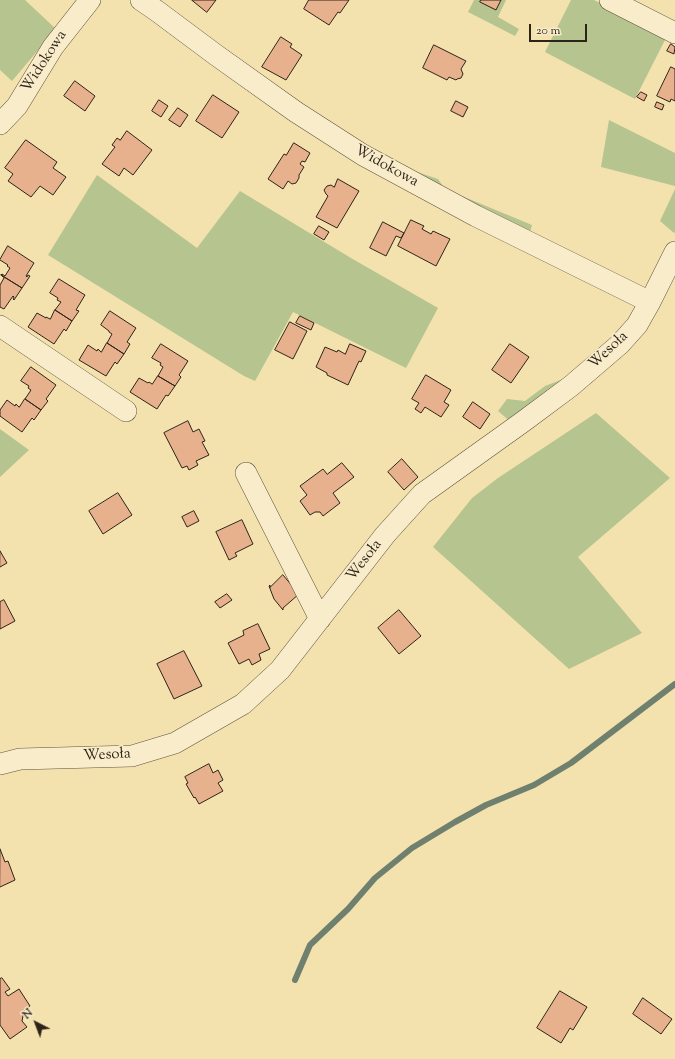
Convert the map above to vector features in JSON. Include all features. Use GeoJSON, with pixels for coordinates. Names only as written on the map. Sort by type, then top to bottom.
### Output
{"type":"FeatureCollection","features":[{"type":"Feature","properties":{"kind":"street","name":"Widokowa"},"geometry":{"type":"LineString","coordinates":[[0,124],[17,106],[53,47],[90,0]]}},
{"type":"Feature","properties":{"kind":"street","name":"Widokowa"},"geometry":{"type":"LineString","coordinates":[[141,0],[290,108],[363,155],[476,216],[650,302]]}},
{"type":"Feature","properties":{"kind":"street"},"geometry":{"type":"LineString","coordinates":[[610,0],[675,33]]}},
{"type":"Feature","properties":{"kind":"street","name":"Wesoła"},"geometry":{"type":"LineString","coordinates":[[0,764],[20,759],[132,756],[175,743],[243,704],[280,670],[385,535],[422,494],[571,386],[620,344],[637,325],[675,252]]}},
{"type":"Feature","properties":{"kind":"street"},"geometry":{"type":"LineString","coordinates":[[0,326],[126,411]]}},
{"type":"Feature","properties":{"kind":"street"},"geometry":{"type":"LineString","coordinates":[[246,473],[320,619]]}},
{"type":"Feature","properties":{"kind":"green space"},"geometry":{"type":"Polygon","coordinates":[[[0,0],[25,0],[56,29],[12,81],[0,70],[0,0]]]}},
{"type":"Feature","properties":{"kind":"green space"},"geometry":{"type":"Polygon","coordinates":[[[474,0],[506,0],[498,17],[519,29],[515,36],[468,12],[474,0]]]}},
{"type":"Feature","properties":{"kind":"green space"},"geometry":{"type":"Polygon","coordinates":[[[571,0],[594,0],[667,36],[635,99],[545,52],[571,0]]]}},
{"type":"Feature","properties":{"kind":"green space"},"geometry":{"type":"Polygon","coordinates":[[[609,120],[675,153],[675,186],[601,167],[609,120]]]}},
{"type":"Feature","properties":{"kind":"green space"},"geometry":{"type":"Polygon","coordinates":[[[387,162],[438,179],[445,189],[532,225],[529,236],[387,162]]]}},
{"type":"Feature","properties":{"kind":"green space"},"geometry":{"type":"Polygon","coordinates":[[[97,175],[197,248],[240,191],[351,258],[438,308],[406,368],[293,312],[255,381],[244,376],[48,255],[97,175]]]}},
{"type":"Feature","properties":{"kind":"green space"},"geometry":{"type":"Polygon","coordinates":[[[675,189],[675,232],[674,233],[660,221],[675,189]]]}},
{"type":"Feature","properties":{"kind":"green space"},"geometry":{"type":"Polygon","coordinates":[[[579,373],[512,423],[498,411],[507,399],[525,401],[545,386],[579,373]]]}},
{"type":"Feature","properties":{"kind":"green space"},"geometry":{"type":"Polygon","coordinates":[[[596,413],[670,478],[578,557],[642,633],[569,669],[433,547],[472,498],[498,478],[596,413]]]}},
{"type":"Feature","properties":{"kind":"green space"},"geometry":{"type":"Polygon","coordinates":[[[0,429],[29,450],[0,477],[0,429]]]}},
{"type":"Feature","properties":{"kind":"building"},"geometry":{"type":"Polygon","coordinates":[[[192,0],[216,0],[207,12],[192,0]]]}},
{"type":"Feature","properties":{"kind":"building"},"geometry":{"type":"Polygon","coordinates":[[[309,0],[349,0],[329,25],[304,9],[309,0]]]}},
{"type":"Feature","properties":{"kind":"building"},"geometry":{"type":"Polygon","coordinates":[[[481,0],[501,0],[496,10],[480,2],[481,0]]]}},
{"type":"Feature","properties":{"kind":"building"},"geometry":{"type":"Polygon","coordinates":[[[281,37],[292,44],[290,47],[302,55],[286,80],[262,67],[281,37]]]}},
{"type":"Feature","properties":{"kind":"building"},"geometry":{"type":"Polygon","coordinates":[[[671,44],[675,47],[674,54],[667,51],[671,44]]]}},
{"type":"Feature","properties":{"kind":"building"},"geometry":{"type":"Polygon","coordinates":[[[434,45],[466,61],[461,69],[463,74],[461,78],[456,80],[449,77],[447,80],[423,68],[434,45]]]}},
{"type":"Feature","properties":{"kind":"building"},"geometry":{"type":"Polygon","coordinates":[[[671,67],[675,69],[675,101],[671,99],[670,102],[657,96],[671,67]]]}},
{"type":"Feature","properties":{"kind":"building"},"geometry":{"type":"Polygon","coordinates":[[[75,81],[95,96],[85,111],[64,96],[75,81]]]}},
{"type":"Feature","properties":{"kind":"building"},"geometry":{"type":"Polygon","coordinates":[[[641,92],[647,95],[644,101],[637,97],[641,92]]]}},
{"type":"Feature","properties":{"kind":"building"},"geometry":{"type":"Polygon","coordinates":[[[213,95],[239,112],[222,138],[196,121],[213,95]]]}},
{"type":"Feature","properties":{"kind":"building"},"geometry":{"type":"Polygon","coordinates":[[[159,100],[168,106],[161,117],[152,111],[159,100]]]}},
{"type":"Feature","properties":{"kind":"building"},"geometry":{"type":"Polygon","coordinates":[[[456,101],[468,107],[463,117],[451,111],[456,101]]]}},
{"type":"Feature","properties":{"kind":"building"},"geometry":{"type":"Polygon","coordinates":[[[657,102],[664,105],[662,110],[655,107],[657,102]]]}},
{"type":"Feature","properties":{"kind":"building"},"geometry":{"type":"Polygon","coordinates":[[[178,108],[188,115],[180,127],[169,120],[178,108]]]}},
{"type":"Feature","properties":{"kind":"building"},"geometry":{"type":"Polygon","coordinates":[[[127,131],[152,150],[133,175],[124,168],[119,176],[102,164],[115,147],[112,145],[117,138],[120,140],[127,131]]]}},
{"type":"Feature","properties":{"kind":"building"},"geometry":{"type":"Polygon","coordinates":[[[26,140],[57,162],[53,168],[66,177],[53,195],[40,186],[31,197],[8,181],[13,174],[5,168],[26,140]]]}},
{"type":"Feature","properties":{"kind":"building"},"geometry":{"type":"Polygon","coordinates":[[[294,143],[310,153],[305,162],[302,161],[300,164],[304,167],[296,183],[292,184],[288,181],[283,189],[268,179],[284,154],[286,155],[294,143]]]}},
{"type":"Feature","properties":{"kind":"building"},"geometry":{"type":"Polygon","coordinates":[[[338,179],[359,191],[337,228],[316,217],[328,196],[324,190],[327,186],[331,185],[334,187],[338,179]]]}},
{"type":"Feature","properties":{"kind":"building"},"geometry":{"type":"Polygon","coordinates":[[[411,220],[424,226],[422,229],[431,234],[433,231],[450,239],[436,266],[398,246],[411,220]]]}},
{"type":"Feature","properties":{"kind":"building"},"geometry":{"type":"Polygon","coordinates":[[[383,222],[404,233],[401,238],[396,236],[386,256],[370,248],[383,222]]]}},
{"type":"Feature","properties":{"kind":"building"},"geometry":{"type":"Polygon","coordinates":[[[319,226],[329,232],[324,240],[314,234],[319,226]]]}},
{"type":"Feature","properties":{"kind":"building"},"geometry":{"type":"Polygon","coordinates":[[[8,246],[34,263],[26,276],[30,276],[22,288],[1,275],[2,274],[5,276],[10,268],[0,260],[8,246]]]}},
{"type":"Feature","properties":{"kind":"building"},"geometry":{"type":"Polygon","coordinates":[[[1,275],[22,288],[14,300],[13,296],[4,309],[0,307],[0,285],[4,278],[1,275]]]}},
{"type":"Feature","properties":{"kind":"building"},"geometry":{"type":"Polygon","coordinates":[[[59,279],[85,295],[76,310],[79,311],[72,321],[55,310],[61,302],[50,293],[59,279]]]}},
{"type":"Feature","properties":{"kind":"building"},"geometry":{"type":"Polygon","coordinates":[[[55,310],[72,321],[66,331],[64,329],[54,344],[28,327],[37,313],[50,319],[55,310]]]}},
{"type":"Feature","properties":{"kind":"building"},"geometry":{"type":"Polygon","coordinates":[[[110,311],[136,328],[127,342],[130,344],[124,354],[107,343],[112,334],[101,325],[110,311]]]}},
{"type":"Feature","properties":{"kind":"building"},"geometry":{"type":"Polygon","coordinates":[[[300,316],[314,323],[311,330],[296,323],[300,316]]]}},
{"type":"Feature","properties":{"kind":"building"},"geometry":{"type":"Polygon","coordinates":[[[290,322],[307,331],[293,359],[275,350],[290,322]]]}},
{"type":"Feature","properties":{"kind":"building"},"geometry":{"type":"Polygon","coordinates":[[[107,343],[124,354],[117,364],[115,362],[106,376],[79,360],[88,345],[97,351],[98,349],[101,352],[107,343]]]}},
{"type":"Feature","properties":{"kind":"building"},"geometry":{"type":"Polygon","coordinates":[[[161,344],[188,361],[179,375],[181,377],[175,386],[158,376],[163,367],[160,365],[161,363],[152,358],[161,344]]]}},
{"type":"Feature","properties":{"kind":"building"},"geometry":{"type":"Polygon","coordinates":[[[350,344],[366,351],[361,362],[359,361],[348,385],[327,375],[327,373],[316,367],[325,347],[337,352],[338,350],[345,354],[350,344]]]}},
{"type":"Feature","properties":{"kind":"building"},"geometry":{"type":"Polygon","coordinates":[[[510,344],[529,357],[511,383],[492,370],[510,344]]]}},
{"type":"Feature","properties":{"kind":"building"},"geometry":{"type":"Polygon","coordinates":[[[31,367],[56,385],[46,399],[48,401],[41,410],[25,399],[31,390],[28,388],[29,386],[21,381],[31,367]]]}},
{"type":"Feature","properties":{"kind":"building"},"geometry":{"type":"Polygon","coordinates":[[[426,375],[451,390],[444,402],[449,405],[441,417],[425,407],[421,413],[415,409],[419,403],[412,399],[426,375]]]}},
{"type":"Feature","properties":{"kind":"building"},"geometry":{"type":"Polygon","coordinates":[[[158,376],[175,386],[168,396],[166,395],[157,409],[130,392],[139,378],[152,384],[158,376]]]}},
{"type":"Feature","properties":{"kind":"building"},"geometry":{"type":"Polygon","coordinates":[[[25,399],[41,410],[34,420],[32,418],[22,432],[0,416],[0,410],[7,400],[19,407],[25,399]]]}},
{"type":"Feature","properties":{"kind":"building"},"geometry":{"type":"Polygon","coordinates":[[[473,402],[490,414],[480,429],[463,417],[473,402]]]}},
{"type":"Feature","properties":{"kind":"building"},"geometry":{"type":"Polygon","coordinates":[[[188,421],[193,432],[199,429],[205,441],[202,442],[209,455],[196,461],[198,465],[189,470],[187,466],[182,468],[164,433],[188,421]]]}},
{"type":"Feature","properties":{"kind":"building"},"geometry":{"type":"Polygon","coordinates":[[[402,459],[418,477],[404,490],[388,472],[402,459]]]}},
{"type":"Feature","properties":{"kind":"building"},"geometry":{"type":"Polygon","coordinates":[[[342,463],[354,477],[333,493],[340,503],[323,516],[320,512],[315,512],[310,515],[300,501],[307,495],[300,486],[323,469],[327,474],[342,463]]]}},
{"type":"Feature","properties":{"kind":"building"},"geometry":{"type":"Polygon","coordinates":[[[118,493],[132,515],[103,534],[89,511],[118,493]]]}},
{"type":"Feature","properties":{"kind":"building"},"geometry":{"type":"Polygon","coordinates":[[[194,511],[199,521],[187,527],[182,517],[194,511]]]}},
{"type":"Feature","properties":{"kind":"building"},"geometry":{"type":"Polygon","coordinates":[[[242,520],[253,544],[235,553],[237,556],[229,560],[216,532],[242,520]]]}},
{"type":"Feature","properties":{"kind":"building"},"geometry":{"type":"Polygon","coordinates":[[[0,551],[7,563],[0,567],[0,551]]]}},
{"type":"Feature","properties":{"kind":"building"},"geometry":{"type":"Polygon","coordinates":[[[283,575],[299,594],[283,608],[283,610],[274,599],[269,586],[270,585],[270,587],[283,575]]]}},
{"type":"Feature","properties":{"kind":"building"},"geometry":{"type":"Polygon","coordinates":[[[227,594],[232,600],[220,608],[215,602],[227,594]]]}},
{"type":"Feature","properties":{"kind":"building"},"geometry":{"type":"Polygon","coordinates":[[[4,600],[15,621],[0,629],[0,602],[4,600]]]}},
{"type":"Feature","properties":{"kind":"building"},"geometry":{"type":"Polygon","coordinates":[[[399,610],[421,636],[399,654],[378,628],[399,610]]]}},
{"type":"Feature","properties":{"kind":"building"},"geometry":{"type":"Polygon","coordinates":[[[258,624],[270,649],[259,654],[261,660],[252,665],[249,659],[239,664],[228,643],[244,635],[243,631],[258,624]]]}},
{"type":"Feature","properties":{"kind":"building"},"geometry":{"type":"Polygon","coordinates":[[[184,651],[202,686],[174,699],[157,664],[184,651]]]}},
{"type":"Feature","properties":{"kind":"building"},"geometry":{"type":"Polygon","coordinates":[[[209,764],[213,773],[218,770],[223,780],[218,783],[223,791],[199,804],[186,784],[188,783],[185,777],[209,764]]]}},
{"type":"Feature","properties":{"kind":"building"},"geometry":{"type":"Polygon","coordinates":[[[0,849],[5,862],[8,861],[15,880],[0,887],[0,849]]]}},
{"type":"Feature","properties":{"kind":"building"},"geometry":{"type":"Polygon","coordinates":[[[2,978],[10,989],[5,992],[8,996],[19,989],[30,1006],[24,1011],[22,1021],[27,1027],[10,1039],[0,1025],[0,979],[2,978]]]}},
{"type":"Feature","properties":{"kind":"building"},"geometry":{"type":"Polygon","coordinates":[[[560,991],[587,1007],[573,1030],[570,1028],[561,1043],[537,1028],[560,991]]]}},
{"type":"Feature","properties":{"kind":"building"},"geometry":{"type":"Polygon","coordinates":[[[643,998],[672,1019],[661,1034],[633,1014],[643,998]]]}},
{"type":"Feature","properties":{"kind":"waterway"},"geometry":{"type":"LineString","coordinates":[[295,980],[310,945],[348,909],[375,878],[412,848],[486,805],[534,785],[571,763],[675,684]]}}]}
